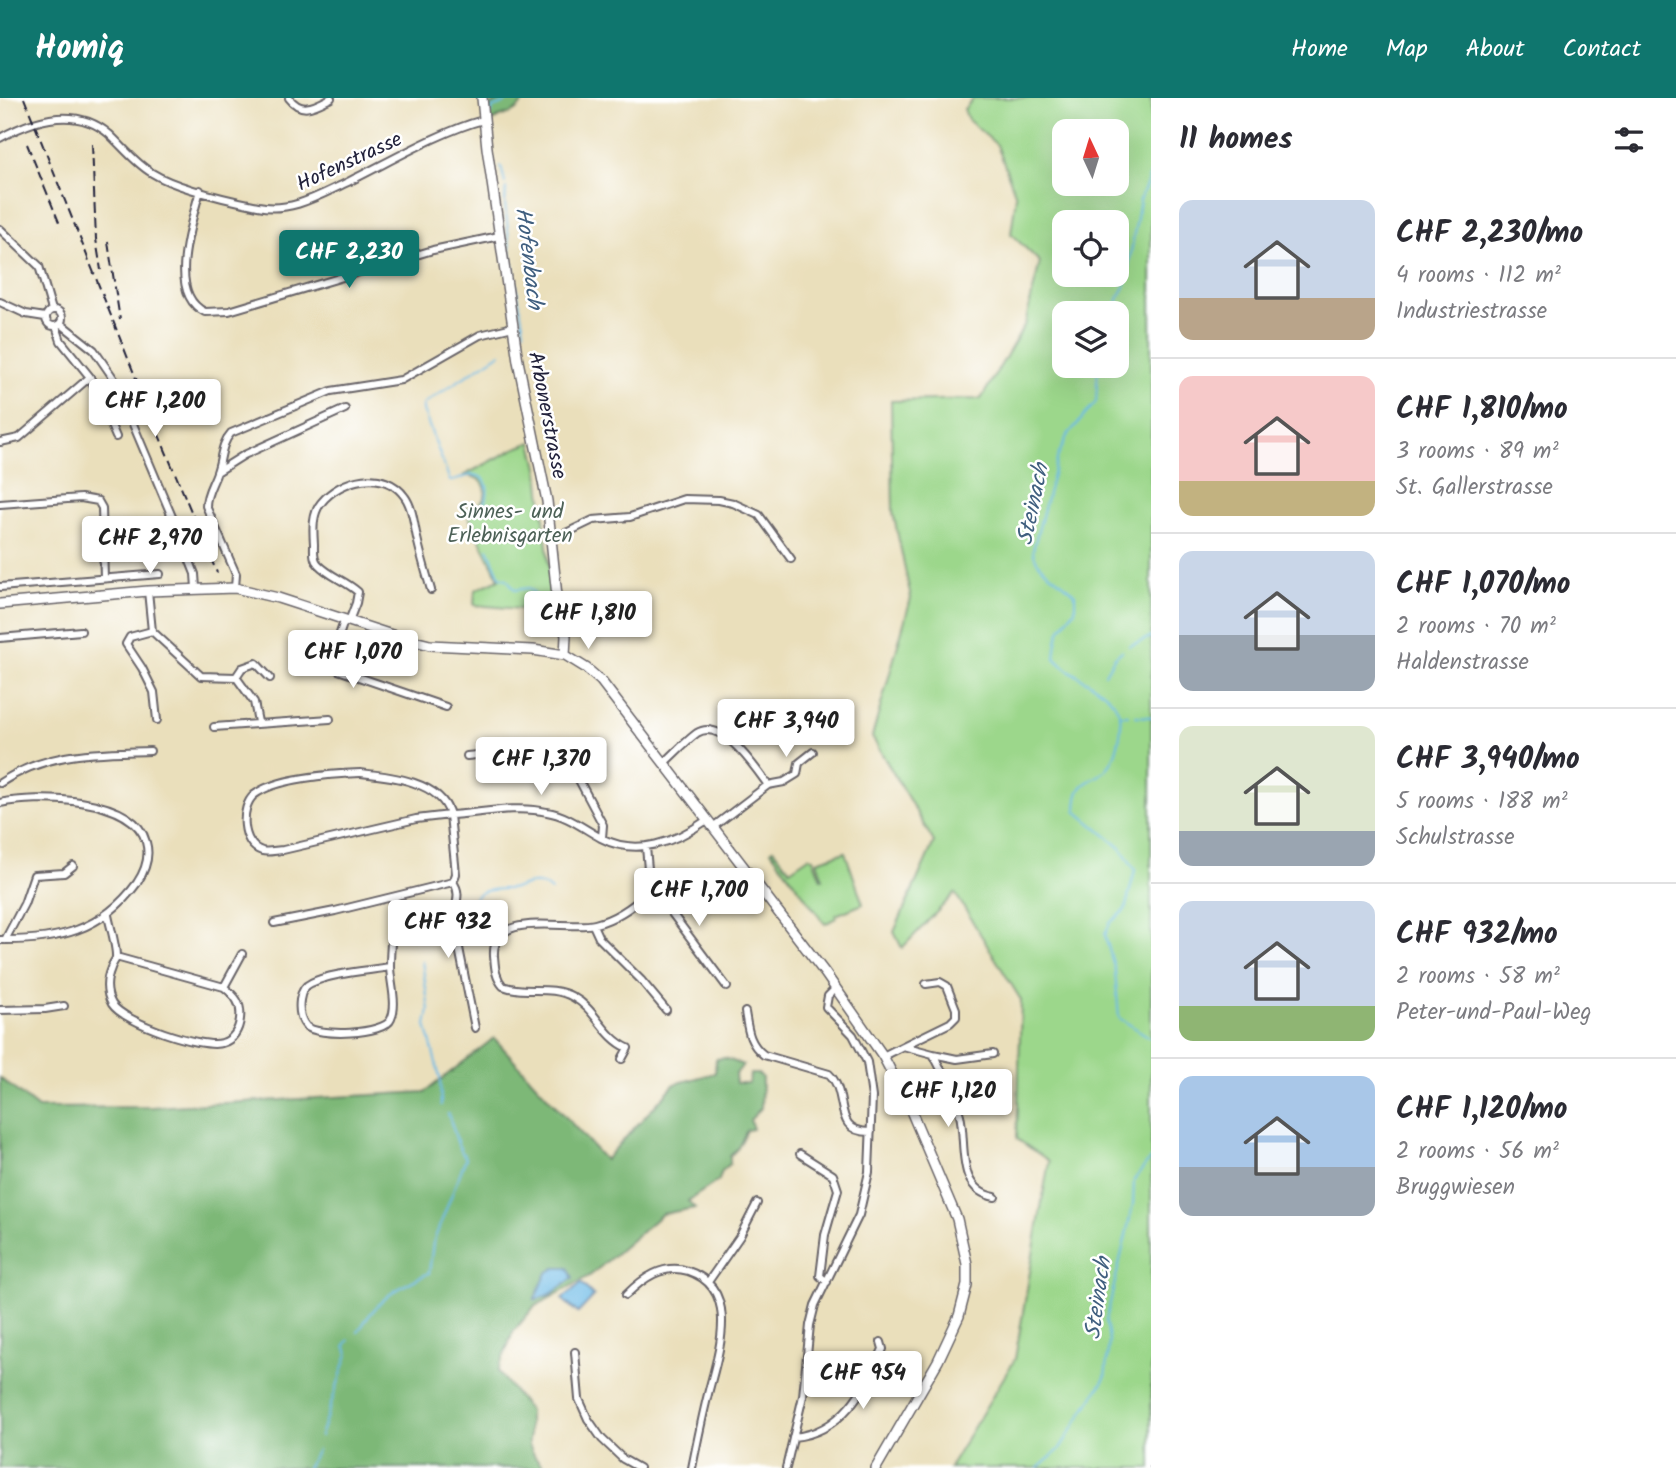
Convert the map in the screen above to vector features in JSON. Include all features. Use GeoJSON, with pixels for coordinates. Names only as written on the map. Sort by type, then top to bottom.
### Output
{"type":"FeatureCollection","features":[{"type":"Feature","properties":{"kind":"main road","name":"Arbonerstrasse"},"geometry":{"type":"LineString","coordinates":[[482,98],[513,327],[528,413],[544,479],[558,604],[566,636],[565,655]]}},
{"type":"Feature","properties":{"kind":"main road"},"geometry":{"type":"LineString","coordinates":[[0,604],[148,591],[235,588],[278,598],[430,645],[525,649],[565,655],[601,681],[883,1056],[900,1085],[961,1230],[967,1264],[967,1285],[960,1317],[938,1361],[876,1468]]}},
{"type":"Feature","properties":{"kind":"street"},"geometry":{"type":"LineString","coordinates":[[289,98],[303,108],[315,106],[331,98]]}},
{"type":"Feature","properties":{"kind":"street","name":"Hofenstrasse"},"geometry":{"type":"LineString","coordinates":[[0,138],[58,117],[83,119],[96,124],[150,173],[200,190],[274,208],[296,205],[483,120]]}},
{"type":"Feature","properties":{"kind":"street"},"geometry":{"type":"LineString","coordinates":[[200,190],[184,271],[189,295],[194,305],[202,311],[229,312],[433,250],[499,236]]}},
{"type":"Feature","properties":{"kind":"street"},"geometry":{"type":"LineString","coordinates":[[0,229],[38,266],[52,310],[61,314],[58,324],[61,341],[90,377],[116,437]]}},
{"type":"Feature","properties":{"kind":"street"},"geometry":{"type":"LineString","coordinates":[[0,302],[26,314],[46,317]]}},
{"type":"Feature","properties":{"kind":"street"},"geometry":{"type":"LineString","coordinates":[[46,317],[52,310]]}},
{"type":"Feature","properties":{"kind":"street"},"geometry":{"type":"LineString","coordinates":[[46,317],[49,325],[58,324],[94,350],[114,379],[194,570],[197,589]]}},
{"type":"Feature","properties":{"kind":"street"},"geometry":{"type":"LineString","coordinates":[[235,588],[236,574],[206,506],[206,497],[217,472],[225,440],[231,433],[331,391],[401,380],[480,335],[513,327]]}},
{"type":"Feature","properties":{"kind":"street"},"geometry":{"type":"LineString","coordinates":[[0,442],[19,438],[90,377]]}},
{"type":"Feature","properties":{"kind":"street"},"geometry":{"type":"LineString","coordinates":[[217,472],[244,455],[345,409]]}},
{"type":"Feature","properties":{"kind":"street"},"geometry":{"type":"LineString","coordinates":[[431,590],[411,510],[405,497],[396,488],[381,481],[364,479],[347,483],[321,503],[315,517],[313,537],[317,564],[358,592],[356,603],[336,644],[338,670],[446,707]]}},
{"type":"Feature","properties":{"kind":"street"},"geometry":{"type":"LineString","coordinates":[[0,504],[88,498],[98,501],[102,508],[104,578]]}},
{"type":"Feature","properties":{"kind":"street"},"geometry":{"type":"LineString","coordinates":[[551,535],[564,534],[593,520],[630,517],[684,499],[719,500],[758,515],[791,559]]}},
{"type":"Feature","properties":{"kind":"street"},"geometry":{"type":"LineString","coordinates":[[0,587],[160,574]]}},
{"type":"Feature","properties":{"kind":"street"},"geometry":{"type":"LineString","coordinates":[[148,591],[152,631],[195,673],[207,678],[236,677]]}},
{"type":"Feature","properties":{"kind":"street"},"geometry":{"type":"LineString","coordinates":[[0,638],[81,631]]}},
{"type":"Feature","properties":{"kind":"street"},"geometry":{"type":"LineString","coordinates":[[152,631],[130,637],[126,644],[154,692],[157,720]]}},
{"type":"Feature","properties":{"kind":"street"},"geometry":{"type":"LineString","coordinates":[[236,677],[242,668],[256,663],[270,678]]}},
{"type":"Feature","properties":{"kind":"street"},"geometry":{"type":"LineString","coordinates":[[236,677],[254,702],[258,722]]}},
{"type":"Feature","properties":{"kind":"street"},"geometry":{"type":"LineString","coordinates":[[215,727],[330,719]]}},
{"type":"Feature","properties":{"kind":"street"},"geometry":{"type":"LineString","coordinates":[[664,763],[697,733],[713,732],[731,741],[768,785]]}},
{"type":"Feature","properties":{"kind":"street"},"geometry":{"type":"LineString","coordinates":[[467,756],[559,748],[572,763],[603,825],[602,838]]}},
{"type":"Feature","properties":{"kind":"street"},"geometry":{"type":"LineString","coordinates":[[0,783],[33,765],[64,757],[113,751],[150,751]]}},
{"type":"Feature","properties":{"kind":"street"},"geometry":{"type":"LineString","coordinates":[[453,882],[456,874],[450,815],[444,801],[427,789],[400,779],[360,774],[293,780],[251,797],[245,815],[247,835],[257,848],[265,852],[331,840],[416,819],[450,815],[520,810],[547,811],[561,815],[602,838],[626,847],[646,847],[710,824],[768,785],[784,782],[797,774],[799,763],[813,752]]}},
{"type":"Feature","properties":{"kind":"street"},"geometry":{"type":"LineString","coordinates":[[0,803],[45,799],[102,807],[129,820],[144,837],[148,856],[140,878],[125,898],[108,915],[91,925],[41,938],[2,940]]}},
{"type":"Feature","properties":{"kind":"street"},"geometry":{"type":"LineString","coordinates":[[646,847],[650,891],[662,900],[727,987]]}},
{"type":"Feature","properties":{"kind":"street"},"geometry":{"type":"LineString","coordinates":[[2,940],[24,904],[34,875],[64,873],[73,866]]}},
{"type":"Feature","properties":{"kind":"street"},"geometry":{"type":"LineString","coordinates":[[274,923],[453,882]]}},
{"type":"Feature","properties":{"kind":"street"},"geometry":{"type":"LineString","coordinates":[[453,882],[459,896],[454,923],[475,1027]]}},
{"type":"Feature","properties":{"kind":"street"},"geometry":{"type":"LineString","coordinates":[[622,1059],[628,1048],[613,1040],[591,1012],[574,997],[546,989],[507,988],[496,976],[495,942],[499,935],[509,929],[541,925],[593,925],[620,914],[650,891]]}},
{"type":"Feature","properties":{"kind":"street"},"geometry":{"type":"LineString","coordinates":[[390,967],[324,979],[307,985],[300,1003],[304,1022],[313,1030],[324,1032],[363,1031],[385,1027],[393,1016],[390,967],[396,897]]}},
{"type":"Feature","properties":{"kind":"street"},"geometry":{"type":"LineString","coordinates":[[108,915],[116,957],[106,988],[117,1011],[176,1037],[214,1045],[226,1042],[234,1036],[240,1023],[240,1005],[224,987],[116,957]]}},
{"type":"Feature","properties":{"kind":"street"},"geometry":{"type":"LineString","coordinates":[[593,925],[599,938],[641,980],[666,1010]]}},
{"type":"Feature","properties":{"kind":"street"},"geometry":{"type":"LineString","coordinates":[[224,987],[242,954]]}},
{"type":"Feature","properties":{"kind":"street"},"geometry":{"type":"LineString","coordinates":[[883,1056],[950,1023],[956,1017],[956,1009],[947,986],[940,982],[926,984]]}},
{"type":"Feature","properties":{"kind":"street"},"geometry":{"type":"LineString","coordinates":[[786,1468],[803,1395],[810,1325],[815,1305],[855,1224],[864,1198],[871,1132],[871,1079],[864,1055],[853,1035],[826,1007],[828,996],[835,989]]}},
{"type":"Feature","properties":{"kind":"street"},"geometry":{"type":"LineString","coordinates":[[0,1010],[64,1006]]}},
{"type":"Feature","properties":{"kind":"street"},"geometry":{"type":"LineString","coordinates":[[745,1013],[749,1035],[756,1048],[764,1055],[829,1074],[835,1083],[848,1124],[859,1132],[871,1132]]}},
{"type":"Feature","properties":{"kind":"street"},"geometry":{"type":"LineString","coordinates":[[903,1046],[957,1059],[993,1054]]}},
{"type":"Feature","properties":{"kind":"street"},"geometry":{"type":"LineString","coordinates":[[933,1054],[960,1113],[970,1183],[984,1195],[995,1197]]}},
{"type":"Feature","properties":{"kind":"street"},"geometry":{"type":"LineString","coordinates":[[800,1154],[833,1175],[838,1190],[825,1235],[821,1276],[827,1282]]}},
{"type":"Feature","properties":{"kind":"street"},"geometry":{"type":"LineString","coordinates":[[708,1282],[740,1236],[757,1203]]}},
{"type":"Feature","properties":{"kind":"street"},"geometry":{"type":"LineString","coordinates":[[626,1295],[645,1278],[667,1270],[689,1271],[708,1282],[720,1302],[722,1330],[692,1468]]}},
{"type":"Feature","properties":{"kind":"street"},"geometry":{"type":"LineString","coordinates":[[793,1437],[814,1433],[841,1416],[872,1372],[883,1349],[881,1342]]}},
{"type":"Feature","properties":{"kind":"street"},"geometry":{"type":"LineString","coordinates":[[575,1352],[579,1399],[588,1419],[602,1439],[623,1459],[639,1468]]}},
{"type":"Feature","properties":{"kind":"green space"},"geometry":{"type":"Polygon","coordinates":[[[505,98],[526,98],[513,112],[489,120],[487,107],[505,98]]]}},
{"type":"Feature","properties":{"kind":"green space"},"geometry":{"type":"Polygon","coordinates":[[[974,98],[1151,98],[1151,1468],[949,1468],[1015,1359],[1049,1161],[1017,1139],[1021,1000],[955,893],[902,948],[894,932],[934,842],[872,737],[911,598],[893,512],[891,401],[981,399],[1025,324],[1040,262],[1011,234],[1016,196],[997,145],[968,120],[964,109],[974,98]]]}},
{"type":"Feature","properties":{"kind":"green space","name":"Sinnes- und Erlebnisgarten"},"geometry":{"type":"Polygon","coordinates":[[[532,442],[539,472],[554,612],[474,605],[475,590],[499,579],[464,507],[480,504],[486,492],[484,486],[473,477],[463,476],[532,442]]]}},
{"type":"Feature","properties":{"kind":"green space"},"geometry":{"type":"Polygon","coordinates":[[[773,849],[790,870],[809,857],[813,858],[821,879],[817,861],[845,852],[863,904],[836,915],[836,918],[825,924],[771,851],[773,849]]]}},
{"type":"Feature","properties":{"kind":"green space"},"geometry":{"type":"Polygon","coordinates":[[[494,1038],[605,1160],[675,1084],[715,1073],[716,1059],[725,1058],[743,1065],[735,1075],[736,1083],[749,1083],[750,1074],[762,1077],[761,1108],[750,1120],[753,1129],[747,1130],[738,1148],[730,1156],[730,1164],[722,1171],[719,1180],[688,1201],[695,1208],[662,1214],[591,1275],[534,1307],[513,1332],[498,1371],[529,1411],[529,1445],[545,1468],[0,1468],[0,1078],[38,1108],[151,1107],[425,1092],[494,1038]]]}},
{"type":"Feature","properties":{"kind":"water"},"geometry":{"type":"Polygon","coordinates":[[[555,1268],[568,1268],[573,1278],[551,1294],[534,1300],[547,1273],[555,1268]]]}},
{"type":"Feature","properties":{"kind":"water"},"geometry":{"type":"Polygon","coordinates":[[[581,1283],[594,1296],[578,1313],[562,1299],[581,1283]]]}},
{"type":"Feature","properties":{"kind":"waterway","name":"Hofenbach"},"geometry":{"type":"LineString","coordinates":[[492,113],[492,108],[510,98]]}},
{"type":"Feature","properties":{"kind":"waterway","name":"Hofenbach"},"geometry":{"type":"LineString","coordinates":[[501,166],[505,183]]}},
{"type":"Feature","properties":{"kind":"waterway","name":"Steinach"},"geometry":{"type":"LineString","coordinates":[[1118,301],[1125,287],[1140,200],[1151,173]]}},
{"type":"Feature","properties":{"kind":"waterway","name":"Hofenbach"},"geometry":{"type":"LineString","coordinates":[[506,188],[510,249],[524,331]]}},
{"type":"Feature","properties":{"kind":"waterway"},"geometry":{"type":"LineString","coordinates":[[483,505],[487,486],[482,478],[472,475],[450,481],[423,404],[501,353]]}},
{"type":"Feature","properties":{"kind":"waterway","name":"Steinach"},"geometry":{"type":"LineString","coordinates":[[1097,378],[1096,402],[1067,436],[1058,456],[1033,550],[1044,569],[1075,594],[1075,610],[1060,632],[1055,658],[1105,694],[1119,712],[1121,729],[1114,757],[1104,772],[1087,782],[1079,791],[1076,811],[1121,848],[1135,870],[1125,910],[1110,923],[1105,935],[1115,971],[1119,1018],[1151,1038]]}},
{"type":"Feature","properties":{"kind":"waterway"},"geometry":{"type":"LineString","coordinates":[[488,549],[500,577],[507,579],[515,590],[529,588],[543,602]]}},
{"type":"Feature","properties":{"kind":"waterway"},"geometry":{"type":"LineString","coordinates":[[1129,646],[1151,637]]}},
{"type":"Feature","properties":{"kind":"waterway"},"geometry":{"type":"LineString","coordinates":[[1105,674],[1114,658],[1122,651]]}},
{"type":"Feature","properties":{"kind":"waterway"},"geometry":{"type":"LineString","coordinates":[[1120,715],[1128,715]]}},
{"type":"Feature","properties":{"kind":"waterway"},"geometry":{"type":"LineString","coordinates":[[1136,716],[1151,717]]}},
{"type":"Feature","properties":{"kind":"waterway"},"geometry":{"type":"LineString","coordinates":[[467,911],[478,894],[489,890],[535,884],[543,885],[551,891]]}},
{"type":"Feature","properties":{"kind":"waterway"},"geometry":{"type":"LineString","coordinates":[[422,961],[429,1010],[426,1025],[440,1078],[441,1105]]}},
{"type":"Feature","properties":{"kind":"waterway"},"geometry":{"type":"LineString","coordinates":[[358,1332],[388,1296],[429,1273],[433,1243],[466,1158],[448,1114]]}},
{"type":"Feature","properties":{"kind":"waterway","name":"Steinach"},"geometry":{"type":"LineString","coordinates":[[1038,1468],[1059,1450],[1105,1378],[1109,1341],[1106,1320],[1133,1205],[1134,1180],[1151,1158]]}},
{"type":"Feature","properties":{"kind":"waterway"},"geometry":{"type":"LineString","coordinates":[[320,1436],[348,1354],[345,1345],[349,1340]]}},
{"type":"Feature","properties":{"kind":"waterway"},"geometry":{"type":"LineString","coordinates":[[307,1468],[317,1450]]}},
{"type":"Feature","properties":{"kind":"railway"},"geometry":{"type":"LineString","coordinates":[[24,98],[217,573]]}},
{"type":"Feature","properties":{"kind":"railway"},"geometry":{"type":"LineString","coordinates":[[27,144],[61,227]]}},
{"type":"Feature","properties":{"kind":"railway"},"geometry":{"type":"LineString","coordinates":[[92,144],[96,239],[101,270]]}},
{"type":"Feature","properties":{"kind":"railway"},"geometry":{"type":"LineString","coordinates":[[108,242],[120,320]]}}]}
